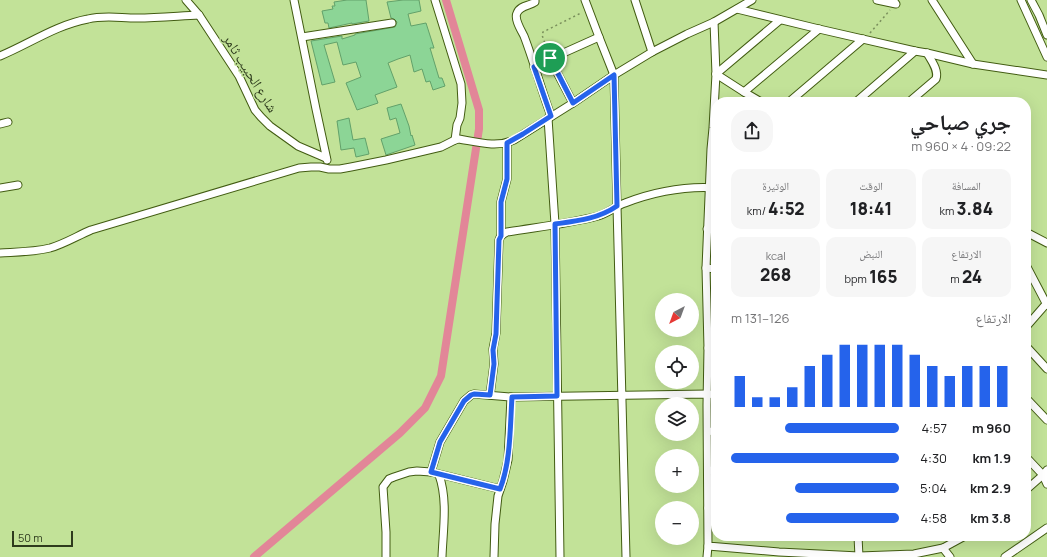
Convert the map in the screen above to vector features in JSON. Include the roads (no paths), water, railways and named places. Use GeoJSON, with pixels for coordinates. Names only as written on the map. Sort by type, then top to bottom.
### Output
{"type":"FeatureCollection","features":[{"type":"Feature","properties":{"kind":"street","name":"شارع الحبيب ثامر"},"geometry":{"type":"LineString","coordinates":[[186,0],[199,15],[239,76],[261,117],[270,126],[298,146],[326,158]]}},
{"type":"Feature","properties":{"kind":"street"},"geometry":{"type":"LineString","coordinates":[[294,0],[329,169]]}},
{"type":"Feature","properties":{"kind":"street"},"geometry":{"type":"LineString","coordinates":[[435,0],[461,84],[462,103],[460,118],[457,125],[457,139]]}},
{"type":"Feature","properties":{"kind":"street"},"geometry":{"type":"LineString","coordinates":[[535,0],[533,4],[519,9],[516,16],[550,117],[555,224],[560,557]]}},
{"type":"Feature","properties":{"kind":"street"},"geometry":{"type":"LineString","coordinates":[[586,0],[614,75],[626,557]]}},
{"type":"Feature","properties":{"kind":"street"},"geometry":{"type":"LineString","coordinates":[[635,0],[652,52]]}},
{"type":"Feature","properties":{"kind":"street"},"geometry":{"type":"LineString","coordinates":[[0,253],[42,250],[70,240],[91,230],[299,168],[320,167],[340,169],[352,167],[441,147],[457,139],[490,144],[507,143],[573,103],[614,75],[652,52],[714,22],[752,0]]}},
{"type":"Feature","properties":{"kind":"street"},"geometry":{"type":"LineString","coordinates":[[877,0],[894,2]]}},
{"type":"Feature","properties":{"kind":"street"},"geometry":{"type":"LineString","coordinates":[[932,0],[973,64]]}},
{"type":"Feature","properties":{"kind":"street"},"geometry":{"type":"LineString","coordinates":[[1021,0],[1047,57]]}},
{"type":"Feature","properties":{"kind":"street"},"geometry":{"type":"LineString","coordinates":[[1031,0],[1047,35]]}},
{"type":"Feature","properties":{"kind":"street"},"geometry":{"type":"LineString","coordinates":[[737,8],[780,20],[973,64],[1047,75]]}},
{"type":"Feature","properties":{"kind":"street"},"geometry":{"type":"LineString","coordinates":[[1039,15],[1047,14]]}},
{"type":"Feature","properties":{"kind":"street"},"geometry":{"type":"LineString","coordinates":[[0,56],[69,24],[88,19],[108,16],[155,18],[199,15]]}},
{"type":"Feature","properties":{"kind":"street"},"geometry":{"type":"LineString","coordinates":[[716,74],[780,20]]}},
{"type":"Feature","properties":{"kind":"street"},"geometry":{"type":"LineString","coordinates":[[714,22],[716,97]]}},
{"type":"Feature","properties":{"kind":"street"},"geometry":{"type":"LineString","coordinates":[[302,37],[392,23]]}},
{"type":"Feature","properties":{"kind":"street"},"geometry":{"type":"LineString","coordinates":[[744,92],[819,29]]}},
{"type":"Feature","properties":{"kind":"street"},"geometry":{"type":"LineString","coordinates":[[534,67],[550,58],[599,37]]}},
{"type":"Feature","properties":{"kind":"street"},"geometry":{"type":"LineString","coordinates":[[795,97],[863,39]]}},
{"type":"Feature","properties":{"kind":"street"},"geometry":{"type":"LineString","coordinates":[[862,97],[915,51]]}},
{"type":"Feature","properties":{"kind":"street"},"geometry":{"type":"LineString","coordinates":[[915,97],[938,76],[927,53]]}},
{"type":"Feature","properties":{"kind":"street"},"geometry":{"type":"LineString","coordinates":[[550,58],[573,103]]}},
{"type":"Feature","properties":{"kind":"street"},"geometry":{"type":"LineString","coordinates":[[716,74],[752,97]]}},
{"type":"Feature","properties":{"kind":"street"},"geometry":{"type":"LineString","coordinates":[[0,124],[8,122]]}},
{"type":"Feature","properties":{"kind":"street"},"geometry":{"type":"LineString","coordinates":[[490,395],[494,364],[493,350],[496,334],[499,240],[501,236],[501,202],[507,179],[507,143]]}},
{"type":"Feature","properties":{"kind":"street"},"geometry":{"type":"LineString","coordinates":[[0,188],[18,185]]}},
{"type":"Feature","properties":{"kind":"street"},"geometry":{"type":"LineString","coordinates":[[501,236],[507,232],[574,221],[599,215],[638,198],[683,189],[711,188]]}},
{"type":"Feature","properties":{"kind":"street"},"geometry":{"type":"LineString","coordinates":[[707,557],[708,348],[706,268],[707,229],[711,202]]}},
{"type":"Feature","properties":{"kind":"street"},"geometry":{"type":"LineString","coordinates":[[707,229],[711,229]]}},
{"type":"Feature","properties":{"kind":"street"},"geometry":{"type":"LineString","coordinates":[[1031,235],[1047,243]]}},
{"type":"Feature","properties":{"kind":"street"},"geometry":{"type":"LineString","coordinates":[[706,268],[711,268]]}},
{"type":"Feature","properties":{"kind":"street"},"geometry":{"type":"LineString","coordinates":[[1031,277],[1047,304],[1031,322]]}},
{"type":"Feature","properties":{"kind":"street"},"geometry":{"type":"LineString","coordinates":[[707,306],[711,306]]}},
{"type":"Feature","properties":{"kind":"street"},"geometry":{"type":"LineString","coordinates":[[1031,351],[1047,369]]}},
{"type":"Feature","properties":{"kind":"street"},"geometry":{"type":"LineString","coordinates":[[431,472],[440,442],[464,401],[474,394],[512,397],[711,394]]}},
{"type":"Feature","properties":{"kind":"street"},"geometry":{"type":"LineString","coordinates":[[494,557],[498,496],[508,460],[512,397]]}},
{"type":"Feature","properties":{"kind":"street"},"geometry":{"type":"LineString","coordinates":[[1031,403],[1047,420]]}},
{"type":"Feature","properties":{"kind":"street"},"geometry":{"type":"LineString","coordinates":[[1031,461],[1045,473],[1047,484]]}},
{"type":"Feature","properties":{"kind":"street"},"geometry":{"type":"LineString","coordinates":[[386,557],[383,487],[389,479],[401,474],[417,471],[431,472],[500,489]]}},
{"type":"Feature","properties":{"kind":"street"},"geometry":{"type":"LineString","coordinates":[[1031,486],[1045,473]]}},
{"type":"Feature","properties":{"kind":"street"},"geometry":{"type":"LineString","coordinates":[[439,474],[443,484],[444,500],[442,557]]}},
{"type":"Feature","properties":{"kind":"street"},"geometry":{"type":"LineString","coordinates":[[1031,539],[1047,528]]}},
{"type":"Feature","properties":{"kind":"street"},"geometry":{"type":"LineString","coordinates":[[858,541],[859,556]]}},
{"type":"Feature","properties":{"kind":"street"},"geometry":{"type":"LineString","coordinates":[[708,546],[779,555],[914,556],[943,548],[956,541]]}},
{"type":"Feature","properties":{"kind":"street"},"geometry":{"type":"LineString","coordinates":[[1005,557],[1028,541]]}},
{"type":"Feature","properties":{"kind":"street"},"geometry":{"type":"LineString","coordinates":[[943,548],[950,557]]}},
{"type":"Feature","properties":{"kind":"waterway"},"geometry":{"type":"LineString","coordinates":[[254,557],[400,433],[425,408],[441,376],[479,129],[479,110],[446,0]]}}]}
